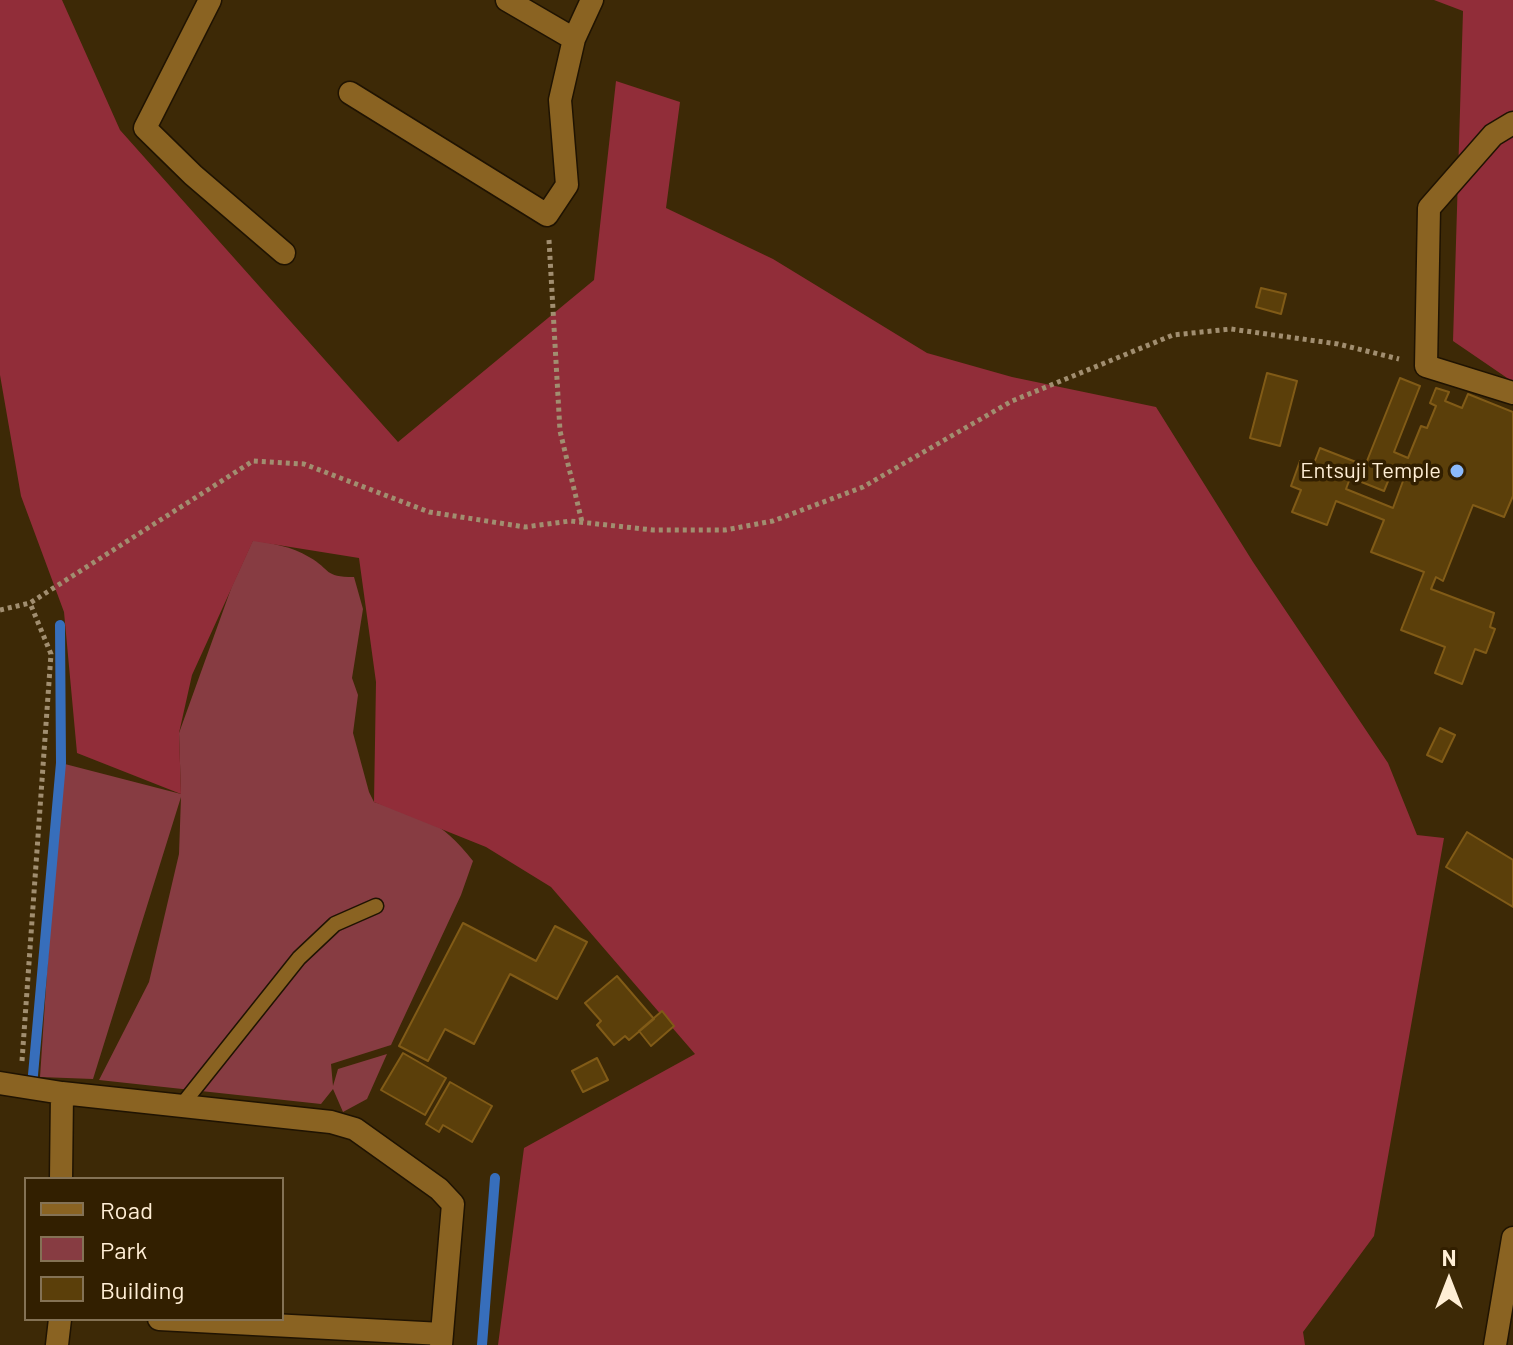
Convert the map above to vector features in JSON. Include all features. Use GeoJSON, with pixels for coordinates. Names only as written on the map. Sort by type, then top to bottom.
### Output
{"type":"FeatureCollection","features":[{"type":"Feature","properties":{"kind":"street"},"geometry":{"type":"LineString","coordinates":[[210,0],[145,128],[193,175],[284,253]]}},
{"type":"Feature","properties":{"kind":"street"},"geometry":{"type":"LineString","coordinates":[[507,0],[574,39]]}},
{"type":"Feature","properties":{"kind":"street"},"geometry":{"type":"LineString","coordinates":[[350,93],[547,215],[567,185],[560,100],[574,39],[592,0]]}},
{"type":"Feature","properties":{"kind":"street"},"geometry":{"type":"LineString","coordinates":[[1513,123],[1493,135],[1429,208],[1426,366],[1513,393]]}},
{"type":"Feature","properties":{"kind":"street"},"geometry":{"type":"LineString","coordinates":[[10,1084],[62,1093],[331,1122],[355,1129],[439,1189],[453,1204],[441,1340],[186,1321]]}},
{"type":"Feature","properties":{"kind":"street"},"geometry":{"type":"LineString","coordinates":[[61,1177],[62,1093]]}},
{"type":"Feature","properties":{"kind":"street"},"geometry":{"type":"LineString","coordinates":[[1495,1345],[1513,1238]]}},
{"type":"Feature","properties":{"kind":"street"},"geometry":{"type":"LineString","coordinates":[[57,1345],[60,1321]]}},
{"type":"Feature","properties":{"kind":"lane"},"geometry":{"type":"LineString","coordinates":[[181,1106],[299,958],[335,924],[376,906]]}},
{"type":"Feature","properties":{"kind":"path"},"geometry":{"type":"LineString","coordinates":[[547,215],[560,431],[582,522]]}},
{"type":"Feature","properties":{"kind":"path"},"geometry":{"type":"LineString","coordinates":[[0,610],[30,603],[253,461],[304,464],[429,512],[525,527],[570,521],[653,530],[725,530],[773,521],[863,487],[1012,401],[1173,335],[1231,329],[1338,344],[1426,366]]}},
{"type":"Feature","properties":{"kind":"path"},"geometry":{"type":"LineString","coordinates":[[10,1084],[51,654],[30,603]]}},
{"type":"Feature","properties":{"kind":"green space"},"geometry":{"type":"Polygon","coordinates":[[[253,540],[295,550],[332,574],[354,577],[363,609],[352,678],[358,695],[353,733],[369,792],[374,802],[430,821],[450,836],[473,861],[461,895],[391,1045],[331,1064],[333,1086],[338,1069],[387,1054],[367,1099],[343,1112],[333,1089],[321,1104],[99,1080],[149,982],[179,854],[181,797],[93,1079],[40,1077],[61,763],[181,794],[179,733],[232,586],[253,540]]]}},
{"type":"Feature","properties":{"kind":"shaded area"},"geometry":{"type":"Polygon","coordinates":[[[0,0],[62,0],[120,130],[398,442],[594,280],[616,81],[680,102],[666,208],[773,259],[927,353],[1012,377],[1156,407],[1253,562],[1388,763],[1417,835],[1444,838],[1374,1236],[1303,1332],[1305,1345],[498,1345],[524,1148],[695,1054],[551,887],[486,847],[374,802],[376,682],[359,558],[253,541],[192,675],[179,733],[181,794],[77,753],[64,612],[21,496],[0,375],[0,0]]]}},
{"type":"Feature","properties":{"kind":"shaded area"},"geometry":{"type":"Polygon","coordinates":[[[1434,0],[1513,0],[1513,382],[1453,341],[1463,11],[1434,0]]]}},
{"type":"Feature","properties":{"kind":"building"},"geometry":{"type":"Polygon","coordinates":[[[1261,288],[1286,294],[1281,314],[1256,307],[1261,288]]]}},
{"type":"Feature","properties":{"kind":"building"},"geometry":{"type":"Polygon","coordinates":[[[1267,373],[1297,381],[1280,446],[1250,438],[1267,373]]]}},
{"type":"Feature","properties":{"kind":"building"},"geometry":{"type":"Polygon","coordinates":[[[1400,378],[1420,386],[1394,452],[1408,458],[1421,426],[1427,428],[1436,406],[1430,403],[1436,388],[1449,392],[1445,401],[1462,408],[1468,394],[1513,412],[1513,496],[1504,517],[1473,505],[1443,581],[1436,577],[1431,589],[1494,613],[1490,627],[1495,629],[1486,653],[1475,649],[1462,684],[1435,673],[1445,647],[1401,630],[1424,572],[1371,552],[1384,520],[1336,501],[1327,525],[1292,512],[1301,490],[1291,486],[1300,461],[1313,466],[1320,448],[1356,462],[1346,489],[1393,508],[1406,473],[1393,469],[1384,491],[1359,481],[1400,378]]]}},
{"type":"Feature","properties":{"kind":"building"},"geometry":{"type":"Polygon","coordinates":[[[1440,728],[1455,735],[1442,762],[1427,755],[1440,728]]]}},
{"type":"Feature","properties":{"kind":"building"},"geometry":{"type":"Polygon","coordinates":[[[1467,832],[1513,860],[1513,907],[1446,867],[1467,832]]]}},
{"type":"Feature","properties":{"kind":"building"},"geometry":{"type":"Polygon","coordinates":[[[463,923],[536,961],[555,926],[587,942],[557,999],[510,974],[474,1044],[445,1029],[428,1061],[399,1046],[463,923]]]}},
{"type":"Feature","properties":{"kind":"building"},"geometry":{"type":"Polygon","coordinates":[[[617,976],[654,1019],[629,1040],[625,1036],[614,1045],[597,1025],[601,1021],[585,1003],[617,976]]]}},
{"type":"Feature","properties":{"kind":"building"},"geometry":{"type":"Polygon","coordinates":[[[662,1011],[674,1026],[651,1046],[639,1031],[662,1011]]]}},
{"type":"Feature","properties":{"kind":"building"},"geometry":{"type":"Polygon","coordinates":[[[403,1053],[446,1078],[425,1115],[381,1090],[403,1053]]]}},
{"type":"Feature","properties":{"kind":"building"},"geometry":{"type":"Polygon","coordinates":[[[597,1058],[608,1080],[583,1092],[572,1071],[597,1058]]]}},
{"type":"Feature","properties":{"kind":"building"},"geometry":{"type":"Polygon","coordinates":[[[450,1082],[492,1106],[472,1142],[443,1125],[439,1132],[426,1124],[450,1082]]]}},
{"type":"Feature","properties":{"kind":"waterway"},"geometry":{"type":"LineString","coordinates":[[32,1086],[61,763],[60,625]]}},
{"type":"Feature","properties":{"kind":"waterway"},"geometry":{"type":"LineString","coordinates":[[482,1345],[495,1178]]}},
{"type":"Feature","properties":{"kind":"place","name":"Entsuji Temple"},"geometry":{"type":"Point","coordinates":[1457,471]}}]}
